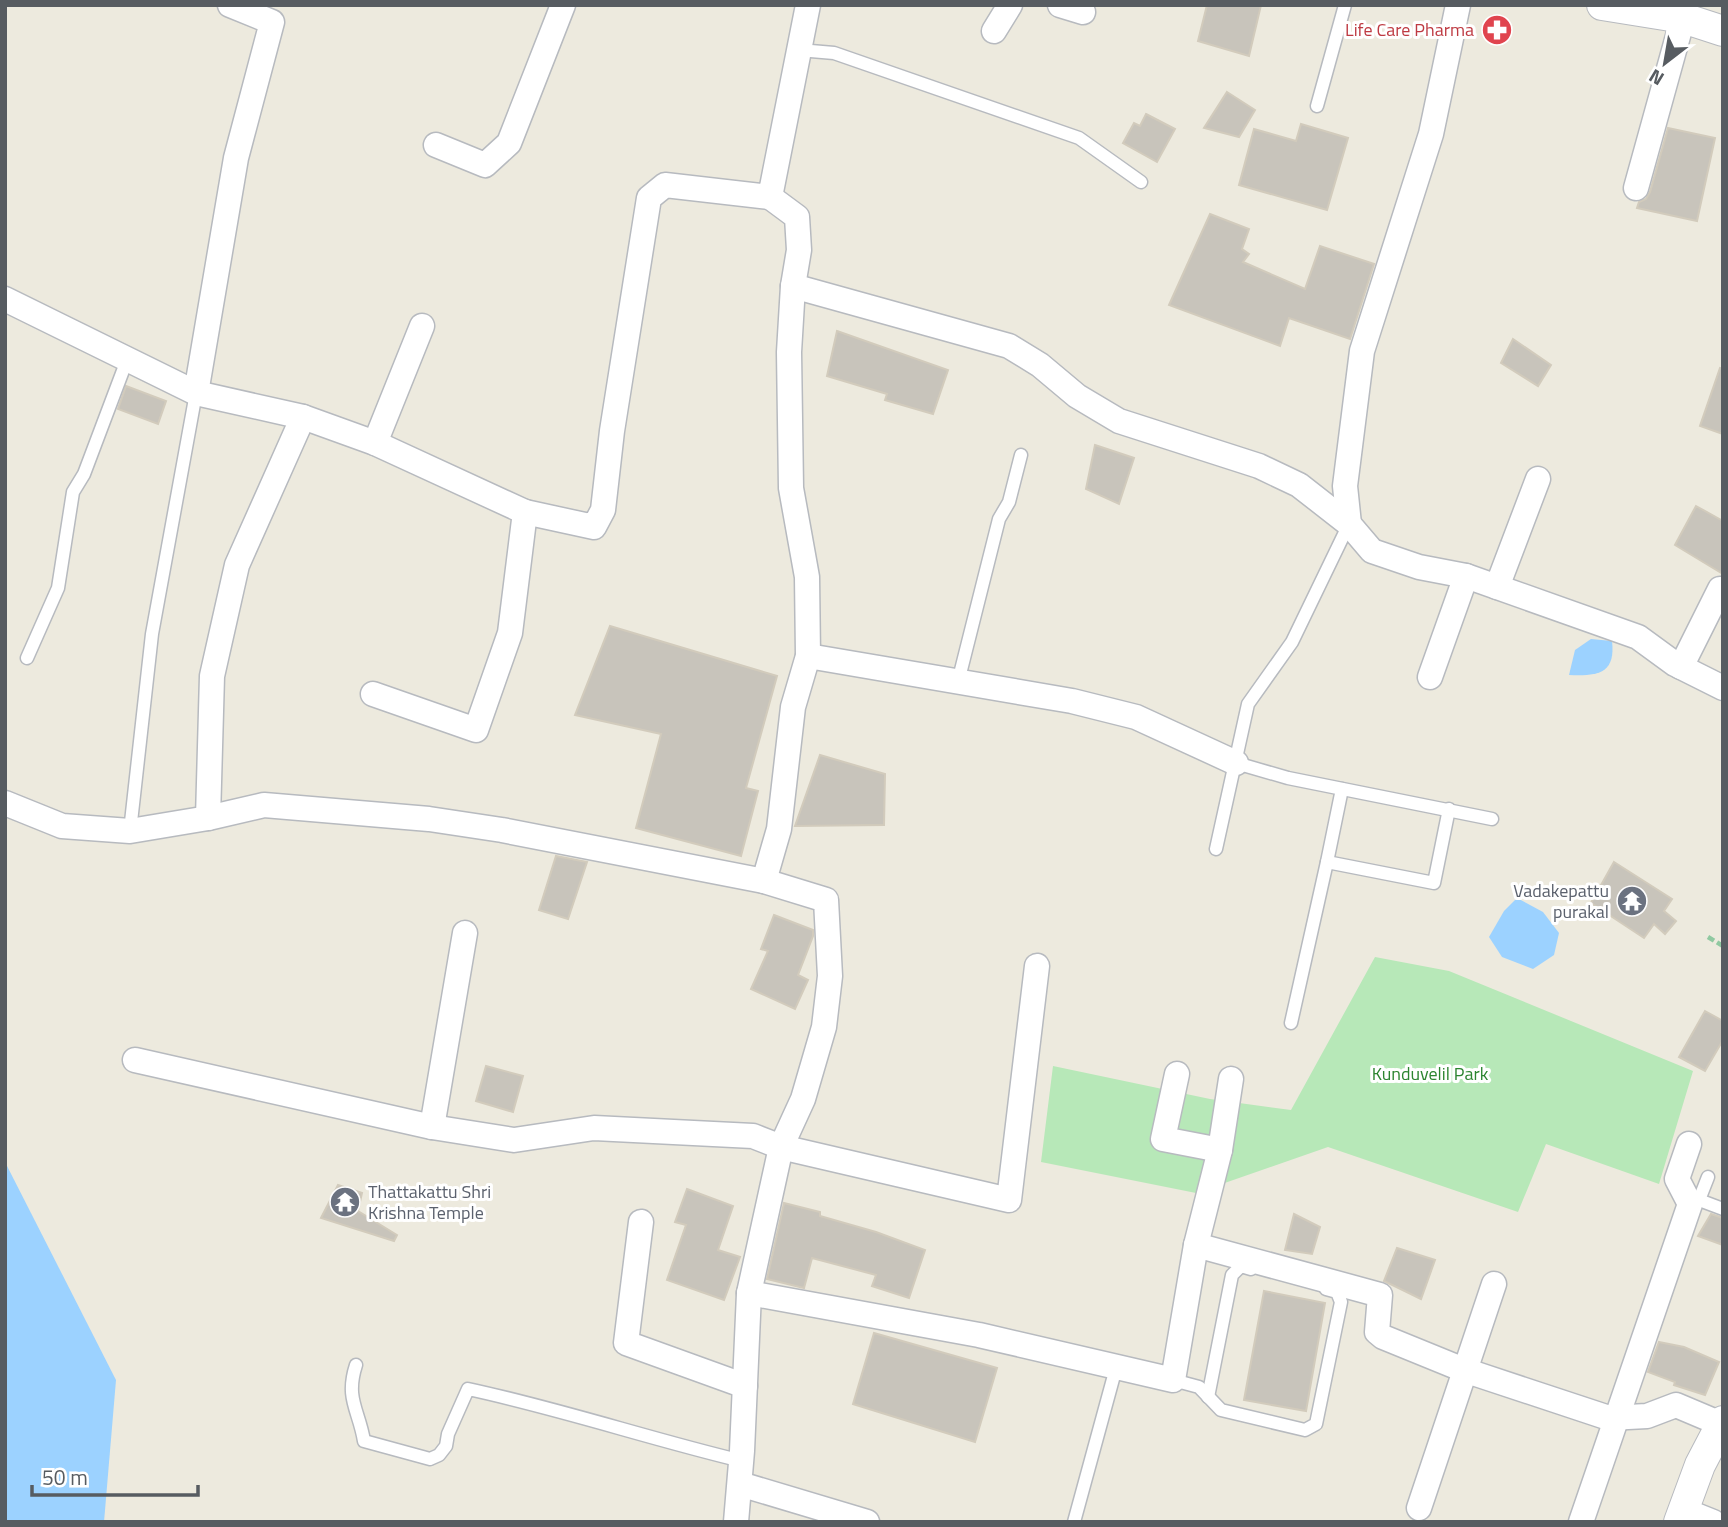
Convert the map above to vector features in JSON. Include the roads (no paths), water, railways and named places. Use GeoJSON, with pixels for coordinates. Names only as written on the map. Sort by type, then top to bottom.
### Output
{"type":"FeatureCollection","features":[{"type":"Feature","properties":{"kind":"street"},"geometry":{"type":"LineString","coordinates":[[196,393],[236,158],[272,22],[230,5]]}},
{"type":"Feature","properties":{"kind":"street"},"geometry":{"type":"LineString","coordinates":[[436,145],[485,164],[509,143],[563,5]]}},
{"type":"Feature","properties":{"kind":"street"},"geometry":{"type":"LineString","coordinates":[[770,197],[808,5]]}},
{"type":"Feature","properties":{"kind":"street"},"geometry":{"type":"LineString","coordinates":[[994,31],[1010,5]]}},
{"type":"Feature","properties":{"kind":"street"},"geometry":{"type":"LineString","coordinates":[[1349,524],[1345,486],[1362,351],[1431,134],[1458,5]]}},
{"type":"Feature","properties":{"kind":"street"},"geometry":{"type":"LineString","coordinates":[[1602,5],[1683,18],[1723,31]]}},
{"type":"Feature","properties":{"kind":"street"},"geometry":{"type":"LineString","coordinates":[[1636,188],[1683,18]]}},
{"type":"Feature","properties":{"kind":"street"},"geometry":{"type":"LineString","coordinates":[[5,299],[196,393],[303,417],[376,443],[525,512],[594,527],[603,510],[612,431],[649,198],[666,186],[770,197],[797,217],[799,250],[793,286],[789,352],[791,488],[807,577],[808,656],[793,707],[779,830],[764,881]]}},
{"type":"Feature","properties":{"kind":"street"},"geometry":{"type":"LineString","coordinates":[[793,286],[1009,346],[1040,365],[1077,396],[1119,421],[1259,466],[1299,485],[1349,524],[1372,551],[1419,567],[1466,576],[1638,637],[1681,667],[1723,688]]}},
{"type":"Feature","properties":{"kind":"street"},"geometry":{"type":"LineString","coordinates":[[376,443],[422,326]]}},
{"type":"Feature","properties":{"kind":"street"},"geometry":{"type":"LineString","coordinates":[[208,818],[212,676],[234,577],[303,417]]}},
{"type":"Feature","properties":{"kind":"street"},"geometry":{"type":"LineString","coordinates":[[1497,587],[1538,479]]}},
{"type":"Feature","properties":{"kind":"street"},"geometry":{"type":"LineString","coordinates":[[373,694],[476,730],[510,633],[525,512]]}},
{"type":"Feature","properties":{"kind":"street"},"geometry":{"type":"LineString","coordinates":[[1430,677],[1466,576]]}},
{"type":"Feature","properties":{"kind":"street"},"geometry":{"type":"LineString","coordinates":[[1681,667],[1720,589]]}},
{"type":"Feature","properties":{"kind":"street"},"geometry":{"type":"LineString","coordinates":[[808,656],[1072,701],[1136,716],[1236,762]]}},
{"type":"Feature","properties":{"kind":"street"},"geometry":{"type":"LineString","coordinates":[[5,803],[62,827],[130,831],[264,805],[429,819],[502,830],[764,881],[826,900],[831,976],[824,1027],[803,1099],[781,1147],[749,1293],[741,1473],[736,1522]]}},
{"type":"Feature","properties":{"kind":"street"},"geometry":{"type":"LineString","coordinates":[[432,1127],[465,933]]}},
{"type":"Feature","properties":{"kind":"street"},"geometry":{"type":"LineString","coordinates":[[135,1060],[432,1127],[514,1140],[594,1128],[753,1136],[781,1147],[1009,1200],[1037,966]]}},
{"type":"Feature","properties":{"kind":"street"},"geometry":{"type":"LineString","coordinates":[[1177,1074],[1163,1139],[1220,1150]]}},
{"type":"Feature","properties":{"kind":"street"},"geometry":{"type":"LineString","coordinates":[[749,1293],[979,1335],[1173,1380],[1196,1245],[1220,1150],[1231,1079]]}},
{"type":"Feature","properties":{"kind":"street"},"geometry":{"type":"LineString","coordinates":[[1580,1522],[1690,1204],[1677,1179],[1689,1144]]}},
{"type":"Feature","properties":{"kind":"street"},"geometry":{"type":"LineString","coordinates":[[640,1222],[626,1343],[745,1386]]}},
{"type":"Feature","properties":{"kind":"street"},"geometry":{"type":"LineString","coordinates":[[1196,1245],[1380,1295],[1377,1332],[1383,1338],[1464,1370],[1615,1419],[1647,1416],[1676,1405],[1722,1422],[1700,1465],[1681,1516],[1713,1522]]}},
{"type":"Feature","properties":{"kind":"street"},"geometry":{"type":"LineString","coordinates":[[1419,1508],[1494,1284]]}},
{"type":"Feature","properties":{"kind":"street"},"geometry":{"type":"LineString","coordinates":[[741,1473],[867,1522]]}},
{"type":"Feature","properties":{"kind":"lane"},"geometry":{"type":"LineString","coordinates":[[1317,106],[1345,5]]}},
{"type":"Feature","properties":{"kind":"lane"},"geometry":{"type":"LineString","coordinates":[[799,50],[834,53],[1079,138],[1140,182]]}},
{"type":"Feature","properties":{"kind":"lane"},"geometry":{"type":"LineString","coordinates":[[27,658],[58,588],[73,492],[84,474],[127,360]]}},
{"type":"Feature","properties":{"kind":"lane"},"geometry":{"type":"LineString","coordinates":[[130,831],[152,634],[196,393]]}},
{"type":"Feature","properties":{"kind":"lane"},"geometry":{"type":"LineString","coordinates":[[958,682],[999,519],[1009,502],[1021,455]]}},
{"type":"Feature","properties":{"kind":"lane"},"geometry":{"type":"LineString","coordinates":[[1216,849],[1248,704],[1292,642],[1349,524]]}},
{"type":"Feature","properties":{"kind":"lane"},"geometry":{"type":"LineString","coordinates":[[1236,762],[1277,776],[1492,819]]}},
{"type":"Feature","properties":{"kind":"lane"},"geometry":{"type":"LineString","coordinates":[[1291,1023],[1342,789]]}},
{"type":"Feature","properties":{"kind":"lane"},"geometry":{"type":"LineString","coordinates":[[1327,862],[1434,883],[1449,809]]}},
{"type":"Feature","properties":{"kind":"lane"},"geometry":{"type":"LineString","coordinates":[[1708,1177],[1699,1200],[1723,1209]]}},
{"type":"Feature","properties":{"kind":"lane"},"geometry":{"type":"LineString","coordinates":[[1173,1380],[1199,1387],[1208,1397],[1221,1410],[1305,1430],[1316,1424],[1341,1302],[1337,1292],[1241,1266],[1232,1275],[1208,1397]]}},
{"type":"Feature","properties":{"kind":"lane"},"geometry":{"type":"LineString","coordinates":[[356,1366],[351,1381],[351,1400],[364,1441],[430,1459],[439,1455],[446,1446],[448,1434],[468,1390],[519,1400],[676,1446],[741,1473]]}},
{"type":"Feature","properties":{"kind":"lane"},"geometry":{"type":"LineString","coordinates":[[1074,1522],[1116,1368]]}},
{"type":"Feature","properties":{"kind":"water"},"geometry":{"type":"Polygon","coordinates":[[[1591,639],[1612,641],[1611,661],[1596,674],[1569,675],[1575,650],[1591,639]]]}},
{"type":"Feature","properties":{"kind":"water"},"geometry":{"type":"Polygon","coordinates":[[[1517,898],[1543,912],[1559,933],[1554,955],[1533,969],[1502,957],[1489,937],[1504,911],[1517,898]]]}},
{"type":"Feature","properties":{"kind":"water"},"geometry":{"type":"Polygon","coordinates":[[[5,1162],[116,1380],[104,1522],[5,1522],[5,1162]]]}},
{"type":"Feature","properties":{"kind":"place","name":"Life Care Pharma"},"geometry":{"type":"Point","coordinates":[1497,30]}},
{"type":"Feature","properties":{"kind":"place","name":"Vadakepattu purakal"},"geometry":{"type":"Point","coordinates":[1632,901]}},
{"type":"Feature","properties":{"kind":"place","name":"Thattakattu Shri Krishna Temple"},"geometry":{"type":"Point","coordinates":[345,1202]}},
{"type":"Feature","properties":{"kind":"park label","name":"Kunduvelil Park"},"geometry":{"type":"Point","coordinates":[1430,1074]}}]}
